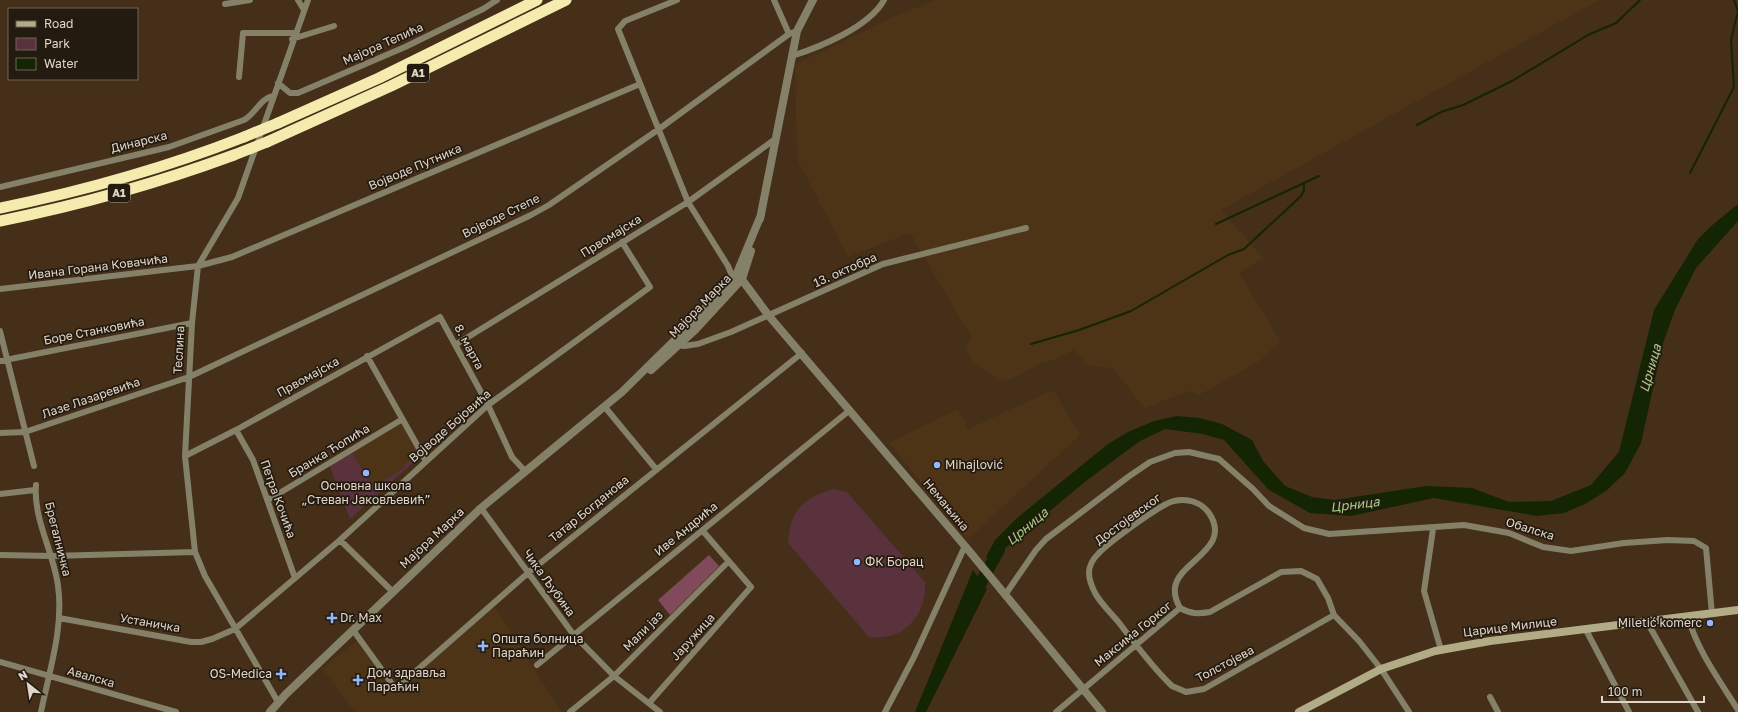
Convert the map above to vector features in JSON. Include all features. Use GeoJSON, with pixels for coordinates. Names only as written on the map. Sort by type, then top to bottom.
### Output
{"type":"FeatureCollection","features":[{"type":"Feature","properties":{"kind":"highway","name":"A1"},"geometry":{"type":"LineString","coordinates":[[0,208],[69,193],[139,173],[244,137],[379,78],[537,0]]}},
{"type":"Feature","properties":{"kind":"highway","name":"A1"},"geometry":{"type":"LineString","coordinates":[[0,221],[121,193],[179,175],[234,155],[267,142],[372,95],[566,0]]}},
{"type":"Feature","properties":{"kind":"main road","name":"Царице Милице"},"geometry":{"type":"LineString","coordinates":[[1298,712],[1311,709],[1381,669],[1441,650],[1490,641],[1738,610]]}},
{"type":"Feature","properties":{"kind":"street"},"geometry":{"type":"LineString","coordinates":[[225,4],[250,0]]}},
{"type":"Feature","properties":{"kind":"street"},"geometry":{"type":"LineString","coordinates":[[298,0],[304,10]]}},
{"type":"Feature","properties":{"kind":"street","name":"Теслина"},"geometry":{"type":"LineString","coordinates":[[278,702],[204,576],[195,552],[185,456],[192,323],[198,266],[238,198],[308,0]]}},
{"type":"Feature","properties":{"kind":"street","name":"Мајора Тепића"},"geometry":{"type":"LineString","coordinates":[[278,83],[290,93],[298,93],[405,47],[483,9],[497,0]]}},
{"type":"Feature","properties":{"kind":"street"},"geometry":{"type":"LineString","coordinates":[[677,0],[625,21],[618,28],[688,202],[728,266],[738,279]]}},
{"type":"Feature","properties":{"kind":"street"},"geometry":{"type":"LineString","coordinates":[[774,0],[789,34]]}},
{"type":"Feature","properties":{"kind":"street","name":"Мајора Марка"},"geometry":{"type":"LineString","coordinates":[[270,712],[278,702],[481,508],[604,406],[652,370],[680,345],[738,279],[761,215],[774,140],[797,31],[813,0]]}},
{"type":"Feature","properties":{"kind":"street"},"geometry":{"type":"LineString","coordinates":[[792,56],[816,48],[851,29],[876,12],[884,0]]}},
{"type":"Feature","properties":{"kind":"street"},"geometry":{"type":"LineString","coordinates":[[240,77],[243,33],[294,36],[334,26]]}},
{"type":"Feature","properties":{"kind":"street","name":"Војводе Степе"},"geometry":{"type":"LineString","coordinates":[[189,377],[549,205],[658,129],[789,34],[797,31]]}},
{"type":"Feature","properties":{"kind":"street","name":"Војводе Путника"},"geometry":{"type":"LineString","coordinates":[[198,266],[232,257],[640,84]]}},
{"type":"Feature","properties":{"kind":"street","name":"Динарска"},"geometry":{"type":"LineString","coordinates":[[0,187],[169,147],[244,120],[252,115],[266,99],[273,96]]}},
{"type":"Feature","properties":{"kind":"street","name":"Првомајска"},"geometry":{"type":"LineString","coordinates":[[456,345],[688,202],[774,140]]}},
{"type":"Feature","properties":{"kind":"street","name":"13. октобра"},"geometry":{"type":"LineString","coordinates":[[680,345],[684,346],[698,344],[770,316],[883,264],[1026,228]]}},
{"type":"Feature","properties":{"kind":"street","name":"Војводе Бојовића"},"geometry":{"type":"LineString","coordinates":[[235,628],[340,540],[488,405],[650,287],[622,242]]}},
{"type":"Feature","properties":{"kind":"street","name":"Ивана Горана Ковачића"},"geometry":{"type":"LineString","coordinates":[[0,289],[198,266]]}},
{"type":"Feature","properties":{"kind":"street","name":"Мајора Марка"},"geometry":{"type":"LineString","coordinates":[[622,392],[738,279]]}},
{"type":"Feature","properties":{"kind":"street","name":"Немањина"},"geometry":{"type":"LineString","coordinates":[[738,279],[967,549],[1102,712]]}},
{"type":"Feature","properties":{"kind":"street","name":"Првомајска"},"geometry":{"type":"LineString","coordinates":[[185,456],[236,430],[367,356],[440,317]]}},
{"type":"Feature","properties":{"kind":"street","name":"8. марта"},"geometry":{"type":"LineString","coordinates":[[440,317],[488,405],[512,456],[525,471]]}},
{"type":"Feature","properties":{"kind":"street","name":"Боре Станковића"},"geometry":{"type":"LineString","coordinates":[[0,361],[192,323]]}},
{"type":"Feature","properties":{"kind":"street"},"geometry":{"type":"LineString","coordinates":[[0,331],[34,466]]}},
{"type":"Feature","properties":{"kind":"street","name":"Татар Богданова"},"geometry":{"type":"LineString","coordinates":[[353,630],[395,688],[528,573],[802,353]]}},
{"type":"Feature","properties":{"kind":"street"},"geometry":{"type":"LineString","coordinates":[[367,356],[401,420],[426,461]]}},
{"type":"Feature","properties":{"kind":"street","name":"Лазе Лазаревића"},"geometry":{"type":"LineString","coordinates":[[0,433],[25,432],[189,377]]}},
{"type":"Feature","properties":{"kind":"street"},"geometry":{"type":"LineString","coordinates":[[604,406],[656,469]]}},
{"type":"Feature","properties":{"kind":"street","name":"Иве Андрића"},"geometry":{"type":"LineString","coordinates":[[537,665],[573,634],[850,410]]}},
{"type":"Feature","properties":{"kind":"street","name":"Бранка Ћопића"},"geometry":{"type":"LineString","coordinates":[[268,500],[401,420]]}},
{"type":"Feature","properties":{"kind":"street","name":"Петра Кочића"},"geometry":{"type":"LineString","coordinates":[[236,430],[253,460],[295,578]]}},
{"type":"Feature","properties":{"kind":"street","name":"Обалска"},"geometry":{"type":"LineString","coordinates":[[1003,593],[1036,550],[1046,540],[1144,465],[1162,456],[1189,452],[1219,459],[1254,489],[1269,506],[1304,528],[1330,534],[1464,526],[1509,533],[1543,546],[1571,551],[1624,543],[1668,540],[1694,541],[1706,548],[1712,614]]}},
{"type":"Feature","properties":{"kind":"street","name":"Брегалничка"},"geometry":{"type":"LineString","coordinates":[[0,494],[36,488],[40,519],[52,556],[58,587],[59,618],[41,712]]}},
{"type":"Feature","properties":{"kind":"street","name":"Достојевског"},"geometry":{"type":"LineString","coordinates":[[1136,644],[1096,594],[1089,573],[1091,563],[1107,546],[1160,508],[1173,501],[1182,500],[1199,504],[1205,508],[1214,524],[1214,534],[1212,543],[1202,556],[1178,578],[1174,588],[1175,598],[1180,608]]}},
{"type":"Feature","properties":{"kind":"street","name":"Чика Љубина"},"geometry":{"type":"LineString","coordinates":[[481,508],[573,634],[614,676],[650,702],[660,712]]}},
{"type":"Feature","properties":{"kind":"street"},"geometry":{"type":"LineString","coordinates":[[1433,528],[1424,591],[1441,650]]}},
{"type":"Feature","properties":{"kind":"street"},"geometry":{"type":"LineString","coordinates":[[702,530],[728,562]]}},
{"type":"Feature","properties":{"kind":"street"},"geometry":{"type":"LineString","coordinates":[[340,540],[393,592]]}},
{"type":"Feature","properties":{"kind":"street"},"geometry":{"type":"LineString","coordinates":[[885,712],[967,549]]}},
{"type":"Feature","properties":{"kind":"street"},"geometry":{"type":"LineString","coordinates":[[0,555],[52,556],[195,552]]}},
{"type":"Feature","properties":{"kind":"street","name":"Јаружица"},"geometry":{"type":"LineString","coordinates":[[650,702],[750,589],[750,585],[728,562]]}},
{"type":"Feature","properties":{"kind":"street","name":"Мали јаз"},"geometry":{"type":"LineString","coordinates":[[570,712],[614,676],[728,562]]}},
{"type":"Feature","properties":{"kind":"street","name":"Максима Горког"},"geometry":{"type":"LineString","coordinates":[[1056,712],[1180,608],[1189,613],[1199,614],[1210,612],[1281,572],[1291,570],[1301,571],[1317,579],[1328,598],[1334,615],[1351,632],[1381,669],[1409,712]]}},
{"type":"Feature","properties":{"kind":"street","name":"Толстојева"},"geometry":{"type":"LineString","coordinates":[[1136,644],[1172,686],[1179,690],[1194,692],[1216,682],[1334,615]]}},
{"type":"Feature","properties":{"kind":"street"},"geometry":{"type":"LineString","coordinates":[[1688,617],[1703,652],[1738,710]]}},
{"type":"Feature","properties":{"kind":"street","name":"Устаничка"},"geometry":{"type":"LineString","coordinates":[[59,618],[196,642],[212,639],[235,628]]}},
{"type":"Feature","properties":{"kind":"street"},"geometry":{"type":"LineString","coordinates":[[1647,622],[1698,712]]}},
{"type":"Feature","properties":{"kind":"street"},"geometry":{"type":"LineString","coordinates":[[1586,630],[1629,712]]}},
{"type":"Feature","properties":{"kind":"street","name":"Авалска"},"geometry":{"type":"LineString","coordinates":[[0,662],[176,712]]}},
{"type":"Feature","properties":{"kind":"street"},"geometry":{"type":"LineString","coordinates":[[1490,697],[1498,712]]}},
{"type":"Feature","properties":{"kind":"shaded area"},"geometry":{"type":"Polygon","coordinates":[[[936,0],[1599,0],[1221,210],[1263,258],[1239,273],[1280,341],[1261,360],[1199,395],[1189,391],[1144,408],[1113,368],[1089,366],[1074,350],[1051,361],[1043,362],[1009,380],[998,379],[972,361],[965,346],[972,338],[910,233],[848,257],[797,159],[795,64],[900,14],[936,0]]]}},
{"type":"Feature","properties":{"kind":"shaded area"},"geometry":{"type":"Polygon","coordinates":[[[1053,390],[1080,435],[968,539],[889,443],[958,409],[968,429],[1053,390]]]}},
{"type":"Feature","properties":{"kind":"shaded area","name":"Основна школа „Стеван Јаковљевић”"},"geometry":{"type":"Polygon","coordinates":[[[399,422],[403,423],[418,451],[418,458],[350,519],[329,464],[399,422]]]}},
{"type":"Feature","properties":{"kind":"shaded area"},"geometry":{"type":"Polygon","coordinates":[[[709,555],[719,566],[670,615],[658,600],[709,555]]]}},
{"type":"Feature","properties":{"kind":"shaded area","name":"Општа болница Параћин"},"geometry":{"type":"Polygon","coordinates":[[[493,605],[562,712],[355,712],[322,668],[357,641],[395,691],[493,605]]]}},
{"type":"Feature","properties":{"kind":"green space"},"geometry":{"type":"Polygon","coordinates":[[[417,448],[418,458],[350,519],[329,464],[351,451],[373,487],[405,467],[404,465],[411,461],[409,457],[412,455],[410,452],[417,448]]]}},
{"type":"Feature","properties":{"kind":"green space","name":"ФК Борац"},"geometry":{"type":"Polygon","coordinates":[[[833,489],[847,492],[925,582],[925,594],[917,615],[911,624],[893,635],[869,637],[788,543],[792,522],[800,507],[813,497],[833,489]]]}},
{"type":"Feature","properties":{"kind":"water"},"geometry":{"type":"Polygon","coordinates":[[[1738,204],[1738,221],[1696,268],[1675,310],[1663,343],[1641,443],[1625,473],[1606,491],[1585,504],[1564,513],[1537,516],[1434,498],[1351,516],[1310,513],[1269,490],[1224,440],[1203,434],[1165,429],[1140,441],[1086,481],[1004,549],[994,566],[986,557],[995,540],[1017,518],[1108,444],[1128,432],[1154,421],[1177,416],[1199,418],[1222,424],[1252,440],[1263,461],[1285,486],[1312,497],[1335,500],[1426,486],[1472,488],[1509,502],[1551,501],[1591,485],[1619,452],[1654,310],[1698,239],[1738,204]]]}},
{"type":"Feature","properties":{"kind":"water"},"geometry":{"type":"Polygon","coordinates":[[[973,570],[987,589],[926,712],[915,712],[973,570]]]}},
{"type":"Feature","properties":{"kind":"waterway"},"geometry":{"type":"LineString","coordinates":[[1417,125],[1441,112],[1463,105],[1512,81],[1588,35],[1616,23],[1640,0]]}},
{"type":"Feature","properties":{"kind":"waterway","name":"Црница"},"geometry":{"type":"LineString","coordinates":[[1690,173],[1734,87],[1731,40],[1738,11],[1734,0]]}},
{"type":"Feature","properties":{"kind":"waterway"},"geometry":{"type":"LineString","coordinates":[[1216,224],[1319,176]]}},
{"type":"Feature","properties":{"kind":"waterway"},"geometry":{"type":"LineString","coordinates":[[1031,344],[1079,330],[1131,311],[1228,255],[1244,249],[1301,196],[1304,190],[1304,183]]}},
{"type":"Feature","properties":{"kind":"waterway","name":"Црница"},"geometry":{"type":"LineString","coordinates":[[974,595],[999,550]]}},
{"type":"Feature","properties":{"kind":"place","name":"Mihajlović"},"geometry":{"type":"Point","coordinates":[937,465]}},
{"type":"Feature","properties":{"kind":"place","name":"Основна школа „Стеван Јаковљевић”"},"geometry":{"type":"Point","coordinates":[366,473]}},
{"type":"Feature","properties":{"kind":"place","name":"ФК Борац"},"geometry":{"type":"Point","coordinates":[857,562]}},
{"type":"Feature","properties":{"kind":"place","name":"Dr. Max"},"geometry":{"type":"Point","coordinates":[332,618]}},
{"type":"Feature","properties":{"kind":"place","name":"Miletić komerc"},"geometry":{"type":"Point","coordinates":[1710,623]}},
{"type":"Feature","properties":{"kind":"place","name":"Општа болница Параћин"},"geometry":{"type":"Point","coordinates":[483,646]}},
{"type":"Feature","properties":{"kind":"place","name":"OS-Medica"},"geometry":{"type":"Point","coordinates":[281,674]}},
{"type":"Feature","properties":{"kind":"place","name":"Дом здравља Параћин"},"geometry":{"type":"Point","coordinates":[358,680]}}]}
